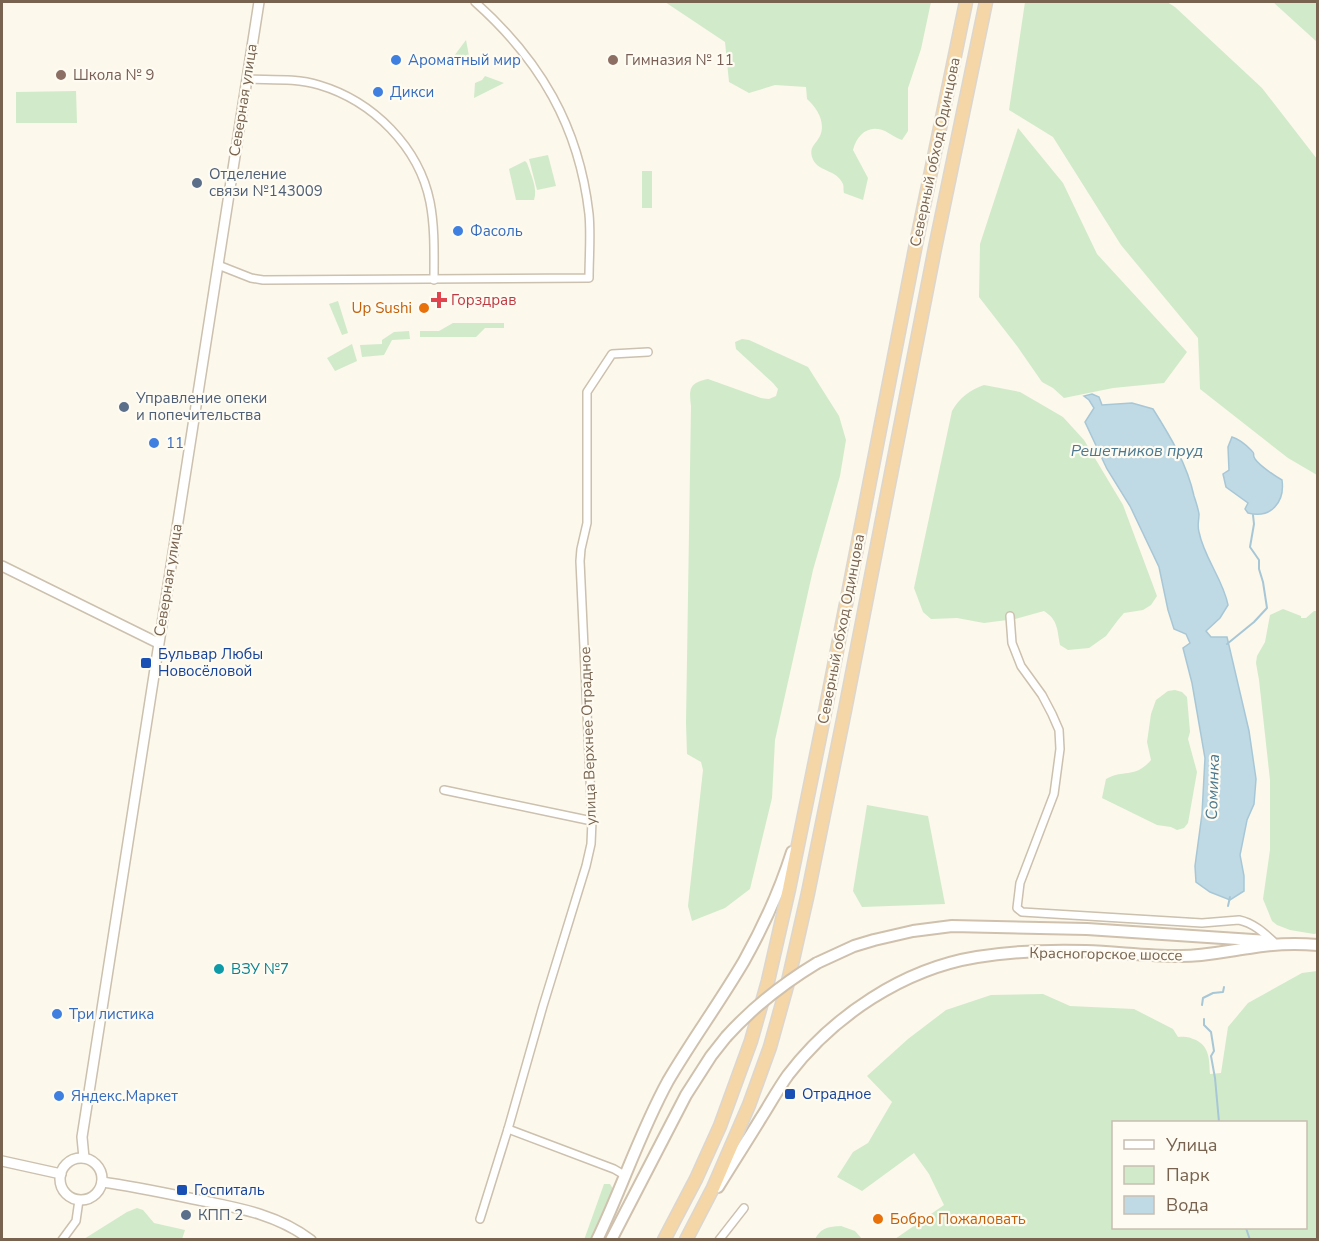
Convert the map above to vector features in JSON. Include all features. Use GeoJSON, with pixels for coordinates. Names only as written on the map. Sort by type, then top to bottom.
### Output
{"type":"FeatureCollection","features":[{"type":"Feature","properties":{"kind":"highway","name":"Северный обход Одинцова"},"geometry":{"type":"LineString","coordinates":[[664,1239],[696,1179],[735,1089],[776,951],[966,2]]}},
{"type":"Feature","properties":{"kind":"highway","name":"Северный обход Одинцова"},"geometry":{"type":"LineString","coordinates":[[686,1239],[726,1161],[749,1105],[776,1027],[792,965],[986,2]]}},
{"type":"Feature","properties":{"kind":"main road"},"geometry":{"type":"LineString","coordinates":[[597,1239],[667,1083],[743,962],[767,914],[788,863],[810,784]]}},
{"type":"Feature","properties":{"kind":"main road"},"geometry":{"type":"LineString","coordinates":[[611,1239],[686,1095],[726,1036],[770,995],[817,963],[854,946],[913,931],[952,926],[1087,929],[1314,945]]}},
{"type":"Feature","properties":{"kind":"main road","name":"Красногорское шоссе"},"geometry":{"type":"LineString","coordinates":[[698,1217],[788,1075],[850,1013],[873,997],[916,976],[962,960],[1006,954],[1060,951],[1188,956],[1251,947],[1314,945]]}},
{"type":"Feature","properties":{"kind":"street","name":"Северная улица"},"geometry":{"type":"LineString","coordinates":[[84,1158],[82,1137],[259,2]]}},
{"type":"Feature","properties":{"kind":"street"},"geometry":{"type":"LineString","coordinates":[[218,266],[263,280],[589,278],[589,215],[577,158],[565,120],[558,104],[532,62],[505,30],[475,2]]}},
{"type":"Feature","properties":{"kind":"street"},"geometry":{"type":"LineString","coordinates":[[247,79],[301,82],[335,91],[372,112],[396,134],[410,153],[430,200],[434,229],[434,280]]}},
{"type":"Feature","properties":{"kind":"street","name":"улица Верхнее Отрадное"},"geometry":{"type":"LineString","coordinates":[[480,1219],[591,844],[592,821],[580,561],[587,523],[587,392],[612,354],[648,352]]}},
{"type":"Feature","properties":{"kind":"street"},"geometry":{"type":"LineString","coordinates":[[2,566],[158,643]]}},
{"type":"Feature","properties":{"kind":"street"},"geometry":{"type":"LineString","coordinates":[[1010,616],[1012,643],[1021,666],[1042,695],[1052,714],[1059,730],[1060,749],[1054,794],[1020,883],[1017,908],[1022,912],[1202,923],[1239,920],[1255,926],[1273,941]]}},
{"type":"Feature","properties":{"kind":"street"},"geometry":{"type":"LineString","coordinates":[[444,790],[592,821]]}},
{"type":"Feature","properties":{"kind":"street"},"geometry":{"type":"LineString","coordinates":[[508,1129],[614,1169],[626,1176]]}},
{"type":"Feature","properties":{"kind":"street"},"geometry":{"type":"LineString","coordinates":[[84,1158],[96,1164],[102,1175],[102,1182],[96,1193],[79,1200],[64,1191],[61,1174],[72,1160],[84,1158]]}},
{"type":"Feature","properties":{"kind":"street"},"geometry":{"type":"LineString","coordinates":[[2,1161],[61,1174]]}},
{"type":"Feature","properties":{"kind":"street"},"geometry":{"type":"LineString","coordinates":[[102,1182],[237,1207],[287,1224],[310,1239]]}},
{"type":"Feature","properties":{"kind":"street"},"geometry":{"type":"LineString","coordinates":[[62,1239],[76,1221],[79,1200]]}},
{"type":"Feature","properties":{"kind":"street"},"geometry":{"type":"LineString","coordinates":[[719,1239],[744,1208]]}},
{"type":"Feature","properties":{"kind":"green space"},"geometry":{"type":"Polygon","coordinates":[[[665,2],[931,2],[921,49],[908,88],[908,131],[902,140],[879,129],[868,130],[857,140],[853,150],[868,178],[863,200],[844,193],[840,179],[814,162],[811,151],[820,136],[822,126],[817,111],[807,99],[806,87],[775,85],[749,93],[729,82],[725,42],[665,2]]]}},
{"type":"Feature","properties":{"kind":"green space"},"geometry":{"type":"Polygon","coordinates":[[[1025,2],[1167,2],[1262,88],[1317,159],[1317,475],[1288,458],[1200,389],[1198,338],[1121,245],[1053,137],[1009,110],[1025,2]]]}},
{"type":"Feature","properties":{"kind":"green space"},"geometry":{"type":"Polygon","coordinates":[[[1273,2],[1317,2],[1317,42],[1273,2]]]}},
{"type":"Feature","properties":{"kind":"green space"},"geometry":{"type":"Polygon","coordinates":[[[466,40],[469,56],[464,58],[460,66],[448,64],[466,40]]]}},
{"type":"Feature","properties":{"kind":"green space"},"geometry":{"type":"Polygon","coordinates":[[[485,76],[504,83],[474,98],[475,83],[485,76]]]}},
{"type":"Feature","properties":{"kind":"green space"},"geometry":{"type":"Polygon","coordinates":[[[76,91],[77,123],[16,123],[16,92],[76,91]]]}},
{"type":"Feature","properties":{"kind":"green space"},"geometry":{"type":"Polygon","coordinates":[[[1018,128],[1063,183],[1097,254],[1187,352],[1164,383],[1113,388],[1064,398],[1042,382],[979,297],[980,244],[1018,128]]]}},
{"type":"Feature","properties":{"kind":"green space"},"geometry":{"type":"Polygon","coordinates":[[[548,155],[556,186],[537,190],[529,159],[548,155]]]}},
{"type":"Feature","properties":{"kind":"green space"},"geometry":{"type":"Polygon","coordinates":[[[525,161],[534,182],[535,196],[534,200],[516,200],[509,169],[525,161]]]}},
{"type":"Feature","properties":{"kind":"green space"},"geometry":{"type":"Polygon","coordinates":[[[642,171],[652,171],[652,208],[642,208],[642,171]]]}},
{"type":"Feature","properties":{"kind":"green space"},"geometry":{"type":"Polygon","coordinates":[[[338,301],[348,333],[342,335],[329,304],[338,301]]]}},
{"type":"Feature","properties":{"kind":"green space"},"geometry":{"type":"Polygon","coordinates":[[[453,323],[504,323],[504,328],[485,328],[476,337],[420,337],[420,331],[439,331],[453,323]]]}},
{"type":"Feature","properties":{"kind":"green space"},"geometry":{"type":"Polygon","coordinates":[[[409,331],[410,339],[392,340],[384,355],[362,357],[360,345],[382,344],[382,340],[394,332],[409,331]]]}},
{"type":"Feature","properties":{"kind":"green space"},"geometry":{"type":"Polygon","coordinates":[[[742,339],[749,340],[808,367],[839,416],[846,440],[840,476],[813,570],[775,740],[772,798],[750,889],[725,908],[692,921],[688,906],[703,770],[701,762],[687,754],[690,391],[697,383],[708,379],[761,398],[769,399],[776,396],[778,389],[773,383],[736,349],[735,342],[742,339]]]}},
{"type":"Feature","properties":{"kind":"green space"},"geometry":{"type":"Polygon","coordinates":[[[352,344],[357,361],[335,371],[327,358],[352,344]]]}},
{"type":"Feature","properties":{"kind":"green space"},"geometry":{"type":"Polygon","coordinates":[[[984,385],[1020,392],[1063,417],[1084,440],[1123,505],[1157,596],[1151,605],[1143,610],[1124,613],[1106,636],[1089,648],[1068,650],[1060,645],[1054,621],[1044,611],[1015,619],[984,623],[957,618],[931,619],[923,612],[914,588],[952,411],[966,395],[984,385]]]}},
{"type":"Feature","properties":{"kind":"green space"},"geometry":{"type":"Polygon","coordinates":[[[1283,609],[1301,618],[1306,618],[1317,611],[1318,933],[1314,934],[1277,925],[1272,921],[1263,899],[1270,850],[1270,780],[1256,663],[1257,656],[1265,642],[1270,615],[1283,609]]]}},
{"type":"Feature","properties":{"kind":"green space"},"geometry":{"type":"Polygon","coordinates":[[[1175,690],[1187,697],[1190,732],[1188,739],[1197,772],[1188,823],[1184,828],[1177,830],[1157,825],[1102,798],[1106,779],[1140,770],[1151,760],[1147,742],[1151,714],[1156,700],[1168,691],[1175,690]]]}},
{"type":"Feature","properties":{"kind":"green space"},"geometry":{"type":"Polygon","coordinates":[[[867,805],[928,816],[945,904],[862,907],[853,891],[867,805]]]}},
{"type":"Feature","properties":{"kind":"green space"},"geometry":{"type":"Polygon","coordinates":[[[1317,971],[1317,1239],[895,1239],[944,1205],[929,1174],[914,1153],[862,1191],[837,1177],[853,1152],[868,1143],[892,1102],[867,1076],[908,1039],[946,1010],[991,995],[1043,994],[1070,1006],[1134,1009],[1173,1029],[1178,1037],[1189,1037],[1201,1043],[1208,1054],[1210,1074],[1221,1073],[1228,1027],[1248,1003],[1302,973],[1317,971]]]}},
{"type":"Feature","properties":{"kind":"green space"},"geometry":{"type":"Polygon","coordinates":[[[604,1184],[610,1184],[614,1194],[591,1239],[584,1240],[604,1184]]]}},
{"type":"Feature","properties":{"kind":"green space"},"geometry":{"type":"Polygon","coordinates":[[[137,1208],[143,1210],[154,1223],[185,1230],[182,1239],[84,1239],[127,1212],[137,1208]]]}},
{"type":"Feature","properties":{"kind":"green space"},"geometry":{"type":"Polygon","coordinates":[[[841,1226],[855,1231],[862,1239],[815,1239],[826,1228],[841,1226]]]}},
{"type":"Feature","properties":{"kind":"water","name":"Решетников пруд"},"geometry":{"type":"Polygon","coordinates":[[[1092,394],[1099,397],[1102,405],[1132,403],[1153,409],[1172,440],[1187,473],[1199,512],[1198,528],[1201,542],[1226,595],[1228,605],[1220,618],[1206,631],[1211,637],[1227,637],[1249,731],[1256,779],[1254,804],[1247,820],[1240,855],[1244,891],[1230,900],[1210,892],[1196,882],[1195,866],[1202,814],[1205,758],[1192,683],[1183,648],[1190,643],[1186,634],[1174,629],[1159,567],[1130,506],[1107,469],[1085,422],[1094,408],[1084,396],[1092,394]]]}},
{"type":"Feature","properties":{"kind":"water"},"geometry":{"type":"Polygon","coordinates":[[[1232,437],[1247,446],[1254,453],[1257,462],[1282,480],[1279,502],[1270,511],[1248,513],[1245,509],[1248,503],[1226,487],[1223,474],[1229,470],[1228,447],[1232,437]]]}},
{"type":"Feature","properties":{"kind":"waterway"},"geometry":{"type":"LineString","coordinates":[[1227,644],[1267,608],[1259,560],[1250,547],[1254,524],[1253,515]]}},
{"type":"Feature","properties":{"kind":"waterway","name":"Соминка"},"geometry":{"type":"LineString","coordinates":[[1228,906],[1230,897]]}},
{"type":"Feature","properties":{"kind":"waterway","name":"Соминка"},"geometry":{"type":"LineString","coordinates":[[1202,1005],[1203,998],[1213,993],[1223,992],[1224,987]]}},
{"type":"Feature","properties":{"kind":"waterway","name":"Соминка"},"geometry":{"type":"LineString","coordinates":[[1204,1019],[1204,1025],[1211,1032],[1214,1051],[1211,1056],[1219,1121]]}},
{"type":"Feature","properties":{"kind":"waterway","name":"Соминка"},"geometry":{"type":"LineString","coordinates":[[1246,1229],[1250,1240]]}},
{"type":"Feature","properties":{"kind":"place","name":"Ароматный мир"},"geometry":{"type":"Point","coordinates":[396,60]}},
{"type":"Feature","properties":{"kind":"place","name":"Гимназия № 11"},"geometry":{"type":"Point","coordinates":[613,60]}},
{"type":"Feature","properties":{"kind":"place","name":"Школа № 9"},"geometry":{"type":"Point","coordinates":[61,75]}},
{"type":"Feature","properties":{"kind":"place","name":"Дикси"},"geometry":{"type":"Point","coordinates":[378,92]}},
{"type":"Feature","properties":{"kind":"place","name":"Отделение связи №143009"},"geometry":{"type":"Point","coordinates":[197,183]}},
{"type":"Feature","properties":{"kind":"place","name":"Фасоль"},"geometry":{"type":"Point","coordinates":[458,231]}},
{"type":"Feature","properties":{"kind":"place","name":"Горздрав"},"geometry":{"type":"Point","coordinates":[439,300]}},
{"type":"Feature","properties":{"kind":"place","name":"Up Sushi"},"geometry":{"type":"Point","coordinates":[424,308]}},
{"type":"Feature","properties":{"kind":"place","name":"Управление опеки и попечительства"},"geometry":{"type":"Point","coordinates":[124,407]}},
{"type":"Feature","properties":{"kind":"place","name":"11"},"geometry":{"type":"Point","coordinates":[154,443]}},
{"type":"Feature","properties":{"kind":"place","name":"Бульвар Любы Новосёловой"},"geometry":{"type":"Point","coordinates":[146,663]}},
{"type":"Feature","properties":{"kind":"place","name":"ВЗУ №7"},"geometry":{"type":"Point","coordinates":[219,969]}},
{"type":"Feature","properties":{"kind":"place","name":"Три листика"},"geometry":{"type":"Point","coordinates":[57,1014]}},
{"type":"Feature","properties":{"kind":"place","name":"Отрадное"},"geometry":{"type":"Point","coordinates":[790,1094]}},
{"type":"Feature","properties":{"kind":"place","name":"Яндекс.Маркет"},"geometry":{"type":"Point","coordinates":[59,1096]}},
{"type":"Feature","properties":{"kind":"place","name":"Госпиталь"},"geometry":{"type":"Point","coordinates":[182,1190]}},
{"type":"Feature","properties":{"kind":"place","name":"КПП 2"},"geometry":{"type":"Point","coordinates":[186,1215]}},
{"type":"Feature","properties":{"kind":"place","name":"Бобро Пожаловать"},"geometry":{"type":"Point","coordinates":[878,1219]}}]}
